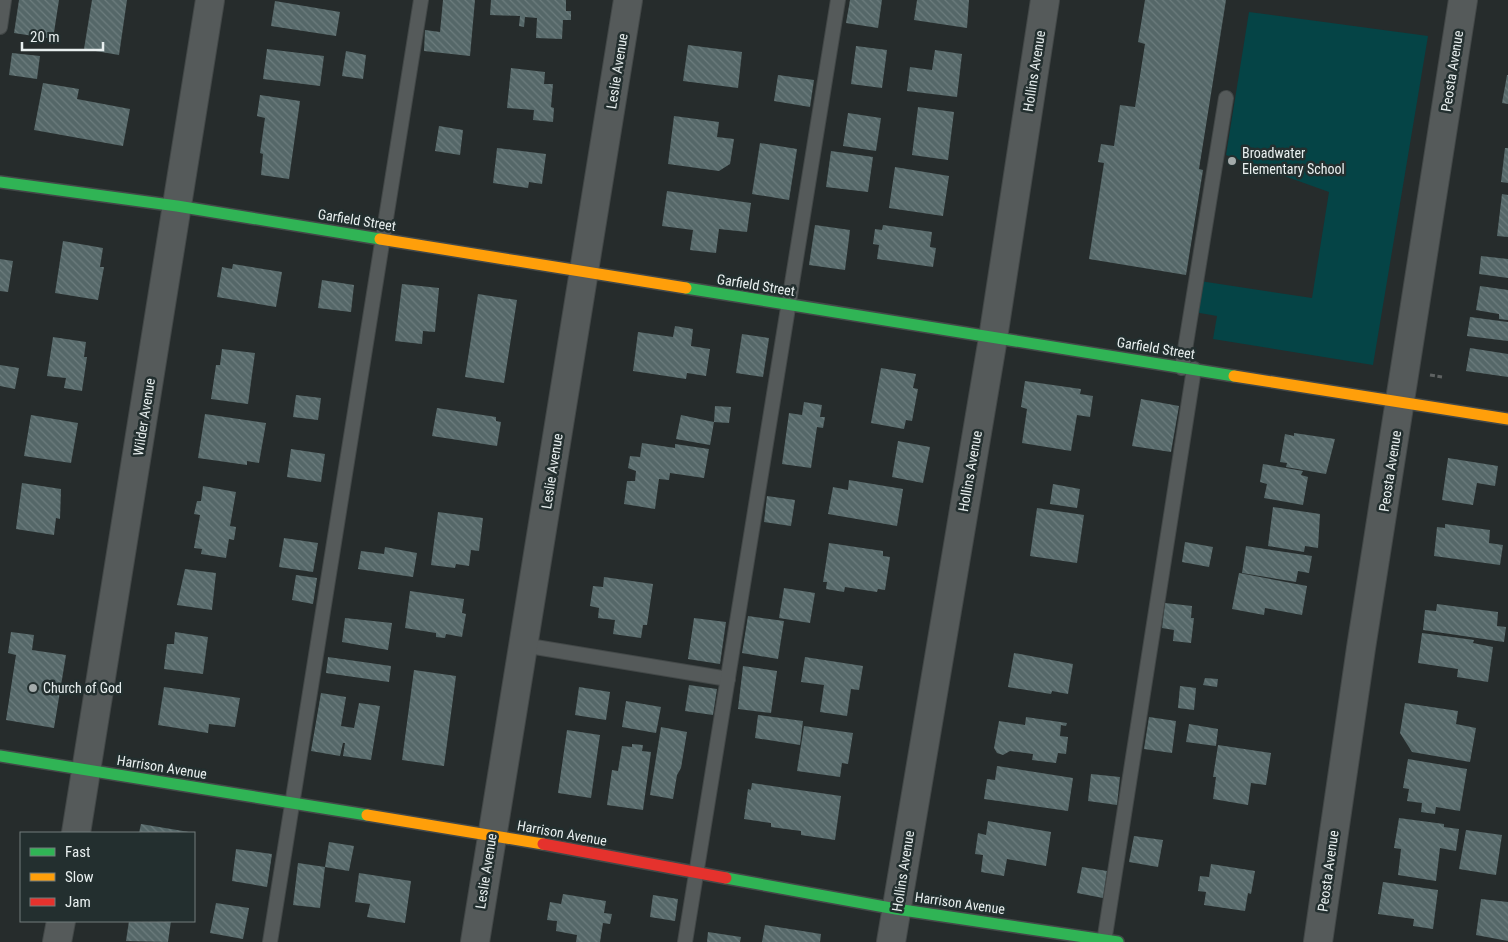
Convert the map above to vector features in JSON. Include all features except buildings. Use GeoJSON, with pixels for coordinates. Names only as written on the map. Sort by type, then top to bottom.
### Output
{"type":"FeatureCollection","features":[{"type":"Feature","properties":{"kind":"street","name":"Wilder Avenue"},"geometry":{"type":"LineString","coordinates":[[76,832],[210,0]]}},
{"type":"Feature","properties":{"kind":"street","name":"Leslie Avenue"},"geometry":{"type":"LineString","coordinates":[[475,942],[628,0]]}},
{"type":"Feature","properties":{"kind":"street","name":"Hollins Avenue"},"geometry":{"type":"LineString","coordinates":[[891,942],[993,338],[1045,0]]}},
{"type":"Feature","properties":{"kind":"street","name":"Peosta Avenue"},"geometry":{"type":"LineString","coordinates":[[1318,942],[1360,658],[1463,0]]}},
{"type":"Feature","properties":{"kind":"street","name":"Garfield Street"},"geometry":{"type":"LineString","coordinates":[[0,182],[177,206],[584,273],[1508,419]]}},
{"type":"Feature","properties":{"kind":"street","name":"Harrison Avenue"},"geometry":{"type":"LineString","coordinates":[[0,756],[492,835],[896,909],[1118,942]]}},
{"type":"Feature","properties":{"kind":"street"},"geometry":{"type":"LineString","coordinates":[[57,942],[61,922]]}},
{"type":"Feature","properties":{"kind":"lane"},"geometry":{"type":"LineString","coordinates":[[0,27],[4,0]]}},
{"type":"Feature","properties":{"kind":"lane"},"geometry":{"type":"LineString","coordinates":[[270,942],[420,0]]}},
{"type":"Feature","properties":{"kind":"lane"},"geometry":{"type":"LineString","coordinates":[[685,942],[838,0]]}},
{"type":"Feature","properties":{"kind":"lane"},"geometry":{"type":"LineString","coordinates":[[1104,941],[1226,98]]}},
{"type":"Feature","properties":{"kind":"lane"},"geometry":{"type":"LineString","coordinates":[[523,645],[728,679]]}},
{"type":"Feature","properties":{"kind":"path"},"geometry":{"type":"LineString","coordinates":[[1429,375],[1442,377]]}},
{"type":"Feature","properties":{"kind":"shaded area"},"geometry":{"type":"Polygon","coordinates":[[[1249,12],[1428,36],[1373,365],[1213,339],[1217,316],[1194,312],[1200,281],[1312,298],[1329,192],[1226,155],[1249,12]]]}},
{"type":"Feature","properties":{"kind":"traffic: fast"},"geometry":{"type":"LineString","coordinates":[[0,182],[177,206],[380,239]]}},
{"type":"Feature","properties":{"kind":"traffic: fast"},"geometry":{"type":"LineString","coordinates":[[686,288],[1234,376]]}},
{"type":"Feature","properties":{"kind":"traffic: fast"},"geometry":{"type":"LineString","coordinates":[[0,756],[367,815]]}},
{"type":"Feature","properties":{"kind":"traffic: fast"},"geometry":{"type":"LineString","coordinates":[[726,878],[896,909],[1118,942]]}},
{"type":"Feature","properties":{"kind":"traffic: slow"},"geometry":{"type":"LineString","coordinates":[[380,239],[686,288]]}},
{"type":"Feature","properties":{"kind":"traffic: slow"},"geometry":{"type":"LineString","coordinates":[[1234,376],[1508,419]]}},
{"type":"Feature","properties":{"kind":"traffic: slow"},"geometry":{"type":"LineString","coordinates":[[367,815],[543,844]]}},
{"type":"Feature","properties":{"kind":"traffic: jam"},"geometry":{"type":"LineString","coordinates":[[543,844],[726,878]]}},
{"type":"Feature","properties":{"kind":"place","name":"Broadwater Elementary School"},"geometry":{"type":"Point","coordinates":[1232,161]}},
{"type":"Feature","properties":{"kind":"place","name":"Church of God"},"geometry":{"type":"Point","coordinates":[33,688]}}]}
